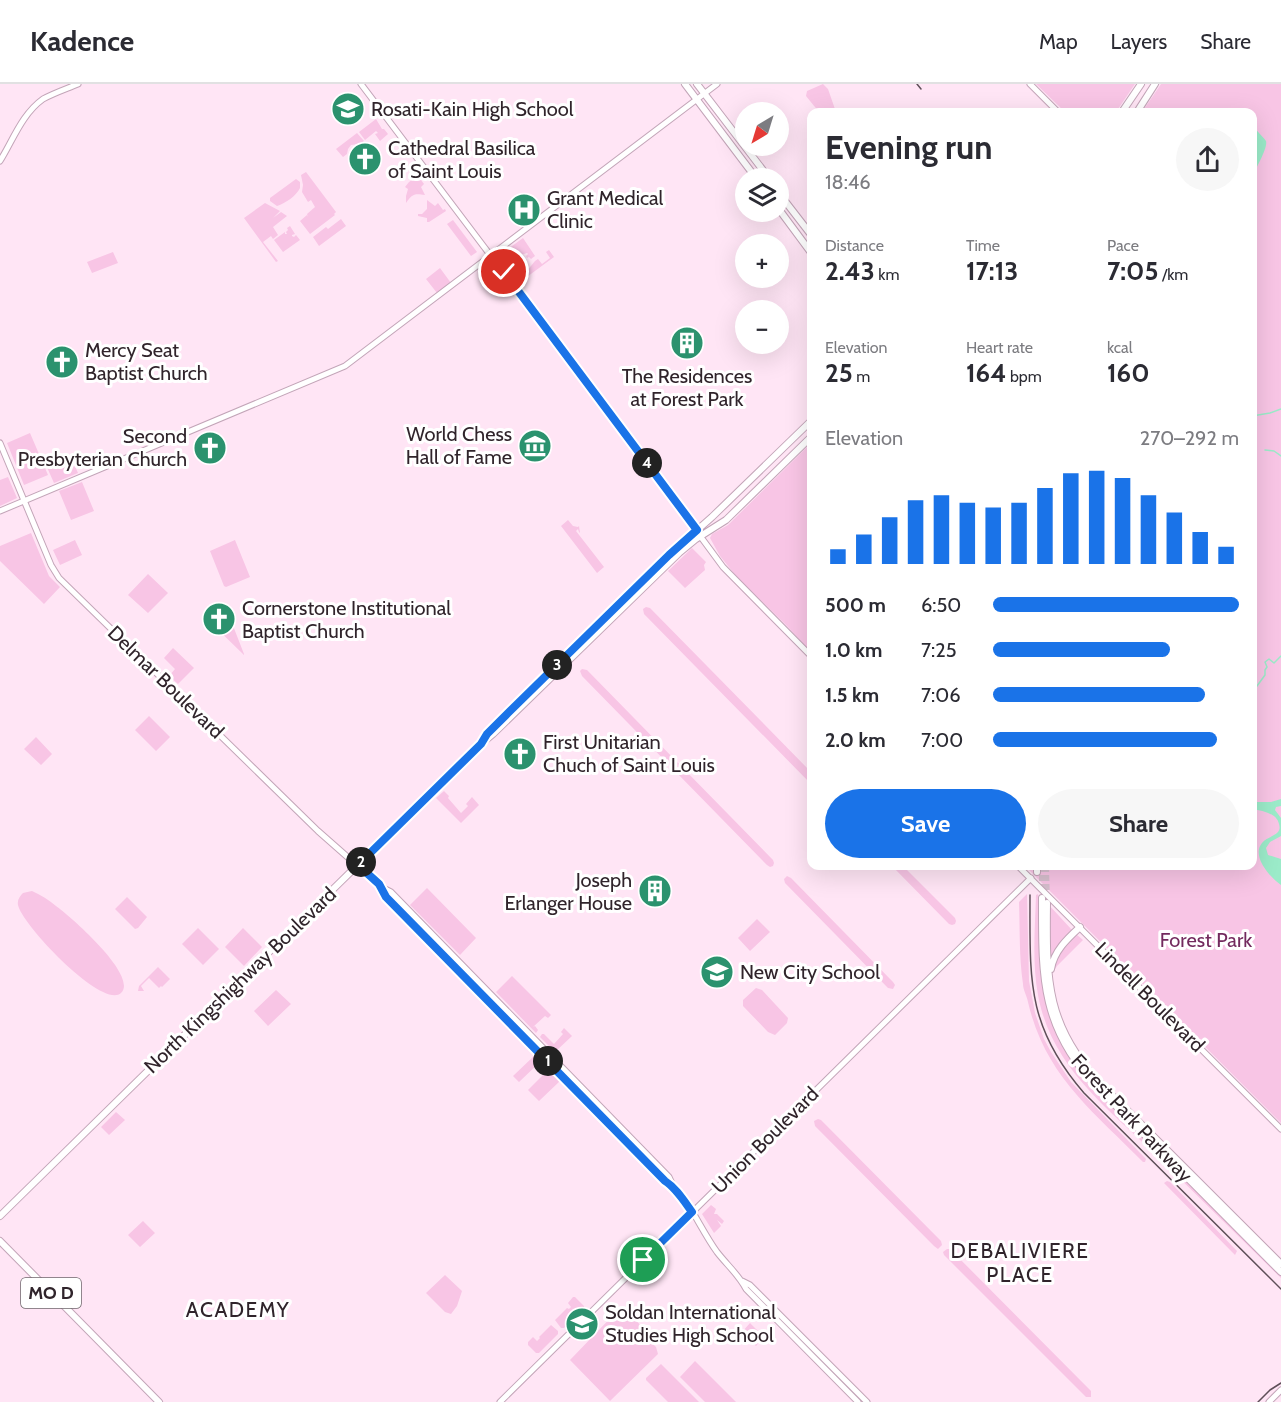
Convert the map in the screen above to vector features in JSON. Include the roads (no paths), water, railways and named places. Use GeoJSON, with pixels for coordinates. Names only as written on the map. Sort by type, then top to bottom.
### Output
{"type":"FeatureCollection","features":[{"type":"Feature","properties":{"kind":"main road"},"geometry":{"type":"LineString","coordinates":[[0,161],[21,124],[34,108],[50,95],[78,84]]}},
{"type":"Feature","properties":{"kind":"main road"},"geometry":{"type":"LineString","coordinates":[[361,84],[727,572],[807,652]]}},
{"type":"Feature","properties":{"kind":"main road"},"geometry":{"type":"LineString","coordinates":[[685,84],[748,168]]}},
{"type":"Feature","properties":{"kind":"main road"},"geometry":{"type":"LineString","coordinates":[[697,84],[760,168]]}},
{"type":"Feature","properties":{"kind":"main road"},"geometry":{"type":"LineString","coordinates":[[0,511],[341,368],[717,84]]}},
{"type":"Feature","properties":{"kind":"main road"},"geometry":{"type":"LineString","coordinates":[[1030,84],[1054,108]]}},
{"type":"Feature","properties":{"kind":"main road"},"geometry":{"type":"LineString","coordinates":[[1125,108],[1141,84]]}},
{"type":"Feature","properties":{"kind":"main road"},"geometry":{"type":"LineString","coordinates":[[1140,108],[1155,84]]}},
{"type":"Feature","properties":{"kind":"main road"},"geometry":{"type":"LineString","coordinates":[[789,206],[807,230]]}},
{"type":"Feature","properties":{"kind":"main road"},"geometry":{"type":"LineString","coordinates":[[788,222],[807,247]]}},
{"type":"Feature","properties":{"kind":"main road","name":"North Kingshighway Boulevard"},"geometry":{"type":"LineString","coordinates":[[0,1216],[679,553],[712,517],[807,425]]}},
{"type":"Feature","properties":{"kind":"main road","name":"North Kingshighway Boulevard"},"geometry":{"type":"LineString","coordinates":[[699,533],[726,520],[807,441]]}},
{"type":"Feature","properties":{"kind":"main road","name":"Delmar Boulevard"},"geometry":{"type":"LineString","coordinates":[[0,442],[51,565],[59,578],[318,831],[381,887],[391,902],[665,1181],[671,1184],[692,1212],[716,1251],[742,1281],[746,1289],[858,1402]]}},
{"type":"Feature","properties":{"kind":"main road","name":"Lindell Boulevard"},"geometry":{"type":"LineString","coordinates":[[1022,870],[1281,1129]]}},
{"type":"Feature","properties":{"kind":"main road","name":"Union Boulevard"},"geometry":{"type":"LineString","coordinates":[[500,1402],[1031,878]]}},
{"type":"Feature","properties":{"kind":"main road","name":"Forest Park Parkway"},"geometry":{"type":"LineString","coordinates":[[1281,1264],[1086,1068],[1072,1049],[1053,1003],[1044,900],[1043,962],[1049,1004],[1057,1028],[1076,1062],[1097,1087],[1281,1272]]}},
{"type":"Feature","properties":{"kind":"main road"},"geometry":{"type":"LineString","coordinates":[[1050,985],[1051,966],[1056,953],[1080,927]]}},
{"type":"Feature","properties":{"kind":"main road","name":"MO D"},"geometry":{"type":"LineString","coordinates":[[0,1241],[159,1402]]}},
{"type":"Feature","properties":{"kind":"main road","name":"Delmar Boulevard"},"geometry":{"type":"LineString","coordinates":[[742,1281],[750,1285],[867,1402]]}},
{"type":"Feature","properties":{"kind":"main road"},"geometry":{"type":"LineString","coordinates":[[1269,1402],[1281,1390]]}},
{"type":"Feature","properties":{"kind":"waterway"},"geometry":{"type":"LineString","coordinates":[[1257,415],[1281,409]]}},
{"type":"Feature","properties":{"kind":"waterway"},"geometry":{"type":"LineString","coordinates":[[1265,450],[1274,451],[1281,456]]}},
{"type":"Feature","properties":{"kind":"waterway"},"geometry":{"type":"LineString","coordinates":[[1257,686],[1265,675],[1267,667],[1265,662],[1269,659],[1274,663],[1281,656]]}},
{"type":"Feature","properties":{"kind":"tunnel"},"geometry":{"type":"LineString","coordinates":[[1042,870],[1042,892]]}},
{"type":"Feature","properties":{"kind":"tunnel"},"geometry":{"type":"LineString","coordinates":[[1046,870],[1047,903]]}},
{"type":"Feature","properties":{"kind":"tram line"},"geometry":{"type":"LineString","coordinates":[[917,84],[921,89]]}},
{"type":"Feature","properties":{"kind":"tram line"},"geometry":{"type":"LineString","coordinates":[[1030,895],[1030,952],[1035,1000],[1041,1023],[1065,1069],[1084,1093],[1281,1289]]}},
{"type":"Feature","properties":{"kind":"tram line"},"geometry":{"type":"LineString","coordinates":[[1258,1402],[1281,1383]]}},
{"type":"Feature","properties":{"kind":"place","name":"Rosati-Kain High School"},"geometry":{"type":"Point","coordinates":[348,109]}},
{"type":"Feature","properties":{"kind":"place","name":"Cathedral Basilica of Saint Louis"},"geometry":{"type":"Point","coordinates":[365,159]}},
{"type":"Feature","properties":{"kind":"place","name":"Grant Medical Clinic"},"geometry":{"type":"Point","coordinates":[524,210]}},
{"type":"Feature","properties":{"kind":"place","name":"The Residences at Forest Park"},"geometry":{"type":"Point","coordinates":[687,343]}},
{"type":"Feature","properties":{"kind":"place","name":"Mercy Seat Baptist Church"},"geometry":{"type":"Point","coordinates":[62,362]}},
{"type":"Feature","properties":{"kind":"place","name":"World Chess Hall of Fame"},"geometry":{"type":"Point","coordinates":[535,446]}},
{"type":"Feature","properties":{"kind":"place","name":"Second Presbyterian Church"},"geometry":{"type":"Point","coordinates":[210,448]}},
{"type":"Feature","properties":{"kind":"place","name":"Cornerstone Institutional Baptist Church"},"geometry":{"type":"Point","coordinates":[219,619]}},
{"type":"Feature","properties":{"kind":"place","name":"First Unitarian Chuch of Saint Louis"},"geometry":{"type":"Point","coordinates":[520,754]}},
{"type":"Feature","properties":{"kind":"place","name":"Joseph Erlanger House"},"geometry":{"type":"Point","coordinates":[655,891]}},
{"type":"Feature","properties":{"kind":"place","name":"New City School"},"geometry":{"type":"Point","coordinates":[717,972]}},
{"type":"Feature","properties":{"kind":"place","name":"Soldan International Studies High School"},"geometry":{"type":"Point","coordinates":[582,1324]}},
{"type":"Feature","properties":{"kind":"district","name":"DEBALIVIERE PLACE"},"geometry":{"type":"Point","coordinates":[1020,1262]}},
{"type":"Feature","properties":{"kind":"district","name":"ACADEMY"},"geometry":{"type":"Point","coordinates":[238,1309]}},
{"type":"Feature","properties":{"kind":"park label","name":"Forest Park"},"geometry":{"type":"Point","coordinates":[1206,940]}}]}
